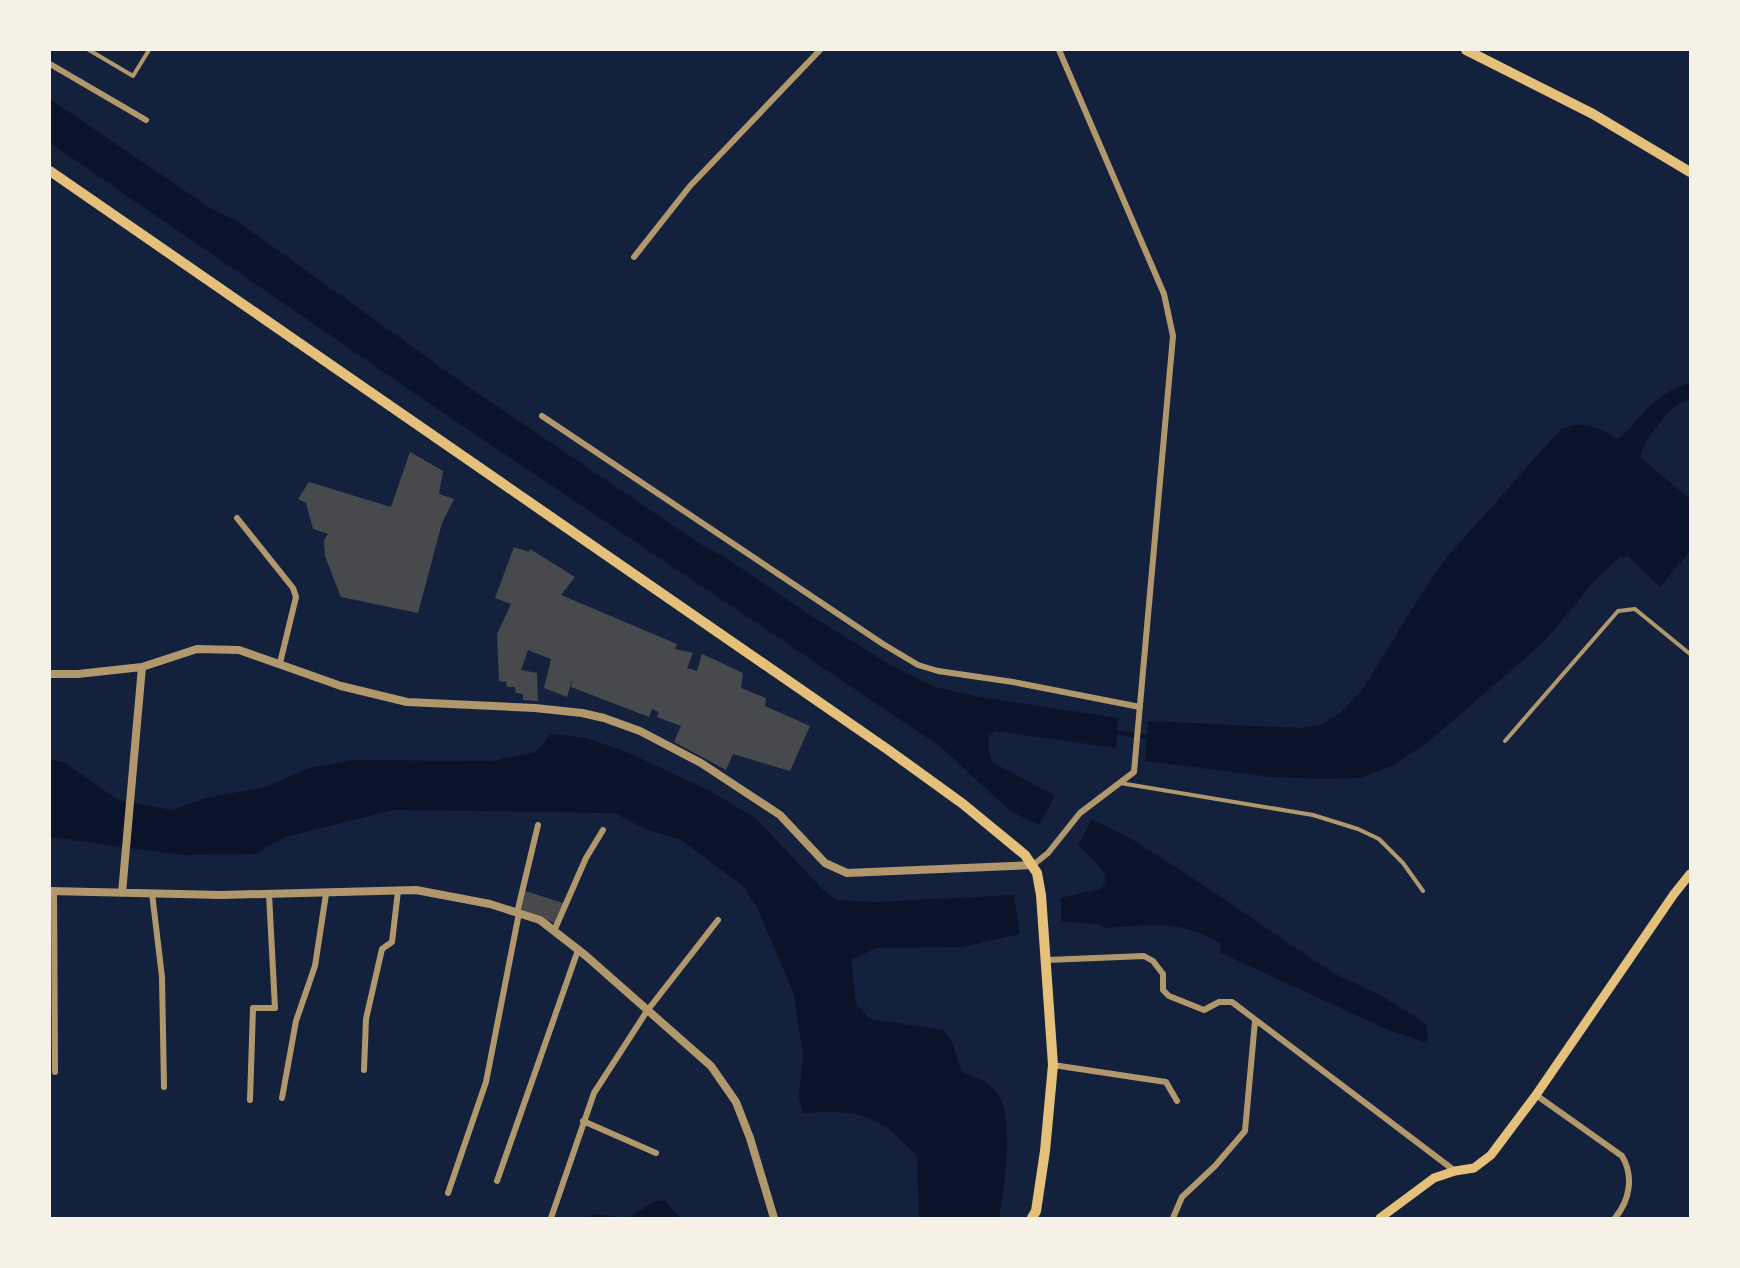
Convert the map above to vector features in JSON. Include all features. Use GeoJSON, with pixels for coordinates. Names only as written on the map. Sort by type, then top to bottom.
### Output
{"type":"FeatureCollection","features":[{"type":"Feature","properties":{"kind":"main road"},"geometry":{"type":"LineString","coordinates":[[1467,50],[1593,114],[1690,172]]}},
{"type":"Feature","properties":{"kind":"main road"},"geometry":{"type":"LineString","coordinates":[[50,171],[887,749],[963,804],[1025,855],[1033,865],[1039,880],[1047,960],[1053,1065],[1045,1151],[1034,1216]]}},
{"type":"Feature","properties":{"kind":"main road"},"geometry":{"type":"LineString","coordinates":[[1380,1218],[1434,1178],[1481,1164],[1536,1095],[1690,874]]}},
{"type":"Feature","properties":{"kind":"street"},"geometry":{"type":"LineString","coordinates":[[634,256],[690,186],[820,50]]}},
{"type":"Feature","properties":{"kind":"street"},"geometry":{"type":"LineString","coordinates":[[50,674],[78,674],[142,667],[196,649],[238,650],[341,686],[407,702],[582,713],[640,731],[701,763],[754,797],[790,825],[825,862],[847,873],[1033,865],[1048,853],[1080,813],[1134,772],[1173,336],[1164,294],[1059,50]]}},
{"type":"Feature","properties":{"kind":"street"},"geometry":{"type":"LineString","coordinates":[[50,64],[146,120]]}},
{"type":"Feature","properties":{"kind":"street"},"geometry":{"type":"LineString","coordinates":[[542,416],[883,644],[918,665],[938,671],[1014,682],[1140,707]]}},
{"type":"Feature","properties":{"kind":"street"},"geometry":{"type":"LineString","coordinates":[[237,518],[293,588],[296,597],[280,663]]}},
{"type":"Feature","properties":{"kind":"street"},"geometry":{"type":"LineString","coordinates":[[122,893],[142,667]]}},
{"type":"Feature","properties":{"kind":"street"},"geometry":{"type":"LineString","coordinates":[[448,1192],[486,1082],[518,913],[538,825]]}},
{"type":"Feature","properties":{"kind":"street"},"geometry":{"type":"LineString","coordinates":[[554,931],[586,858],[603,830]]}},
{"type":"Feature","properties":{"kind":"street"},"geometry":{"type":"LineString","coordinates":[[1674,894],[1690,881]]}},
{"type":"Feature","properties":{"kind":"street"},"geometry":{"type":"LineString","coordinates":[[55,1072],[52,1020],[52,891],[326,894],[416,890],[479,902],[540,920],[578,950],[711,1066],[736,1102],[750,1138],[774,1218]]}},
{"type":"Feature","properties":{"kind":"street"},"geometry":{"type":"LineString","coordinates":[[364,1070],[366,1019],[382,949],[392,942],[398,891]]}},
{"type":"Feature","properties":{"kind":"street"},"geometry":{"type":"LineString","coordinates":[[152,893],[162,977],[164,1087]]}},
{"type":"Feature","properties":{"kind":"street"},"geometry":{"type":"LineString","coordinates":[[250,1100],[253,1008],[275,1008],[269,894]]}},
{"type":"Feature","properties":{"kind":"street"},"geometry":{"type":"LineString","coordinates":[[282,1098],[296,1021],[315,966],[326,894]]}},
{"type":"Feature","properties":{"kind":"street"},"geometry":{"type":"LineString","coordinates":[[551,1218],[594,1093],[647,1011],[718,920]]}},
{"type":"Feature","properties":{"kind":"street"},"geometry":{"type":"LineString","coordinates":[[497,1180],[578,950]]}},
{"type":"Feature","properties":{"kind":"street"},"geometry":{"type":"LineString","coordinates":[[1047,960],[1144,956],[1159,967],[1162,974],[1162,990],[1169,996],[1204,1010],[1220,1002],[1232,1002],[1455,1171]]}},
{"type":"Feature","properties":{"kind":"street"},"geometry":{"type":"LineString","coordinates":[[1173,1218],[1182,1197],[1215,1166],[1245,1131],[1255,1021]]}},
{"type":"Feature","properties":{"kind":"street"},"geometry":{"type":"LineString","coordinates":[[1053,1065],[1166,1082],[1177,1101]]}},
{"type":"Feature","properties":{"kind":"street"},"geometry":{"type":"LineString","coordinates":[[1536,1095],[1622,1156],[1628,1167],[1628,1192],[1615,1218]]}},
{"type":"Feature","properties":{"kind":"street"},"geometry":{"type":"LineString","coordinates":[[583,1121],[656,1153]]}},
{"type":"Feature","properties":{"kind":"lane"},"geometry":{"type":"LineString","coordinates":[[89,50],[133,76],[149,50]]}},
{"type":"Feature","properties":{"kind":"lane"},"geometry":{"type":"LineString","coordinates":[[1505,741],[1618,611],[1635,609],[1690,654]]}},
{"type":"Feature","properties":{"kind":"lane"},"geometry":{"type":"LineString","coordinates":[[1120,783],[1314,815],[1358,828],[1379,840],[1403,863],[1423,891]]}},
{"type":"Feature","properties":{"kind":"water"},"geometry":{"type":"Polygon","coordinates":[[[50,99],[210,208],[237,221],[467,386],[705,547],[722,555],[810,615],[892,666],[935,687],[979,697],[1118,718],[1116,748],[995,731],[989,736],[988,748],[992,762],[1055,796],[1039,825],[1010,811],[941,747],[436,408],[50,143],[50,99]]]}},
{"type":"Feature","properties":{"kind":"water"},"geometry":{"type":"Polygon","coordinates":[[[1690,383],[1690,399],[1677,405],[1666,415],[1644,445],[1641,458],[1690,499],[1690,551],[1660,587],[1629,557],[1620,557],[1594,581],[1545,641],[1428,742],[1394,765],[1360,778],[1272,777],[1145,761],[1148,721],[1301,728],[1320,725],[1339,714],[1362,690],[1447,557],[1560,430],[1575,425],[1590,426],[1617,439],[1649,406],[1672,390],[1690,383]]]}},
{"type":"Feature","properties":{"kind":"water"},"geometry":{"type":"Polygon","coordinates":[[[551,734],[587,738],[629,753],[710,791],[757,819],[823,890],[837,900],[876,902],[1014,895],[1020,934],[961,947],[877,948],[852,959],[856,1004],[870,1019],[943,1030],[953,1044],[961,1071],[993,1087],[996,1091],[1006,1117],[1007,1134],[1006,1171],[999,1218],[919,1218],[917,1156],[891,1131],[867,1117],[854,1114],[803,1113],[799,1097],[803,1055],[794,995],[758,909],[744,887],[681,840],[643,828],[615,813],[393,810],[285,837],[255,854],[182,855],[50,837],[50,759],[65,763],[118,800],[172,810],[206,798],[265,787],[310,768],[352,760],[491,761],[535,752],[551,734]]]}},
{"type":"Feature","properties":{"kind":"water"},"geometry":{"type":"Polygon","coordinates":[[[1092,819],[1130,838],[1333,973],[1380,995],[1422,1021],[1426,1024],[1428,1039],[1425,1042],[1386,1029],[1221,953],[1220,944],[1192,930],[1150,925],[1105,928],[1100,925],[1061,921],[1061,898],[1102,888],[1105,882],[1102,870],[1078,845],[1092,819]]]}},
{"type":"Feature","properties":{"kind":"water"},"geometry":{"type":"Polygon","coordinates":[[[655,1201],[665,1201],[680,1218],[628,1218],[655,1201]]]}},
{"type":"Feature","properties":{"kind":"water"},"geometry":{"type":"Polygon","coordinates":[[[592,1214],[628,1218],[589,1218],[592,1214]]]}},
{"type":"Feature","properties":{"kind":"building"},"geometry":{"type":"Polygon","coordinates":[[[410,452],[443,471],[439,494],[454,499],[442,523],[418,613],[341,597],[325,556],[324,540],[328,534],[313,529],[306,503],[298,499],[309,482],[391,507],[410,452]]]}},
{"type":"Feature","properties":{"kind":"building"},"geometry":{"type":"Polygon","coordinates":[[[514,547],[529,552],[530,549],[575,577],[561,595],[677,644],[675,649],[693,653],[687,668],[697,671],[702,654],[743,673],[741,688],[766,698],[765,706],[810,726],[790,771],[733,754],[726,770],[674,742],[681,726],[657,717],[659,712],[652,709],[649,717],[571,687],[573,677],[567,697],[544,688],[551,659],[528,650],[521,670],[537,673],[538,701],[523,700],[523,694],[516,693],[515,687],[507,687],[506,682],[499,681],[497,634],[511,604],[495,598],[514,547]]]}},
{"type":"Feature","properties":{"kind":"building"},"geometry":{"type":"Polygon","coordinates":[[[525,891],[563,903],[554,923],[520,909],[525,891]]]}},
{"type":"Feature","properties":{"kind":"waterway"},"geometry":{"type":"LineString","coordinates":[[1111,732],[1150,737]]}}]}
